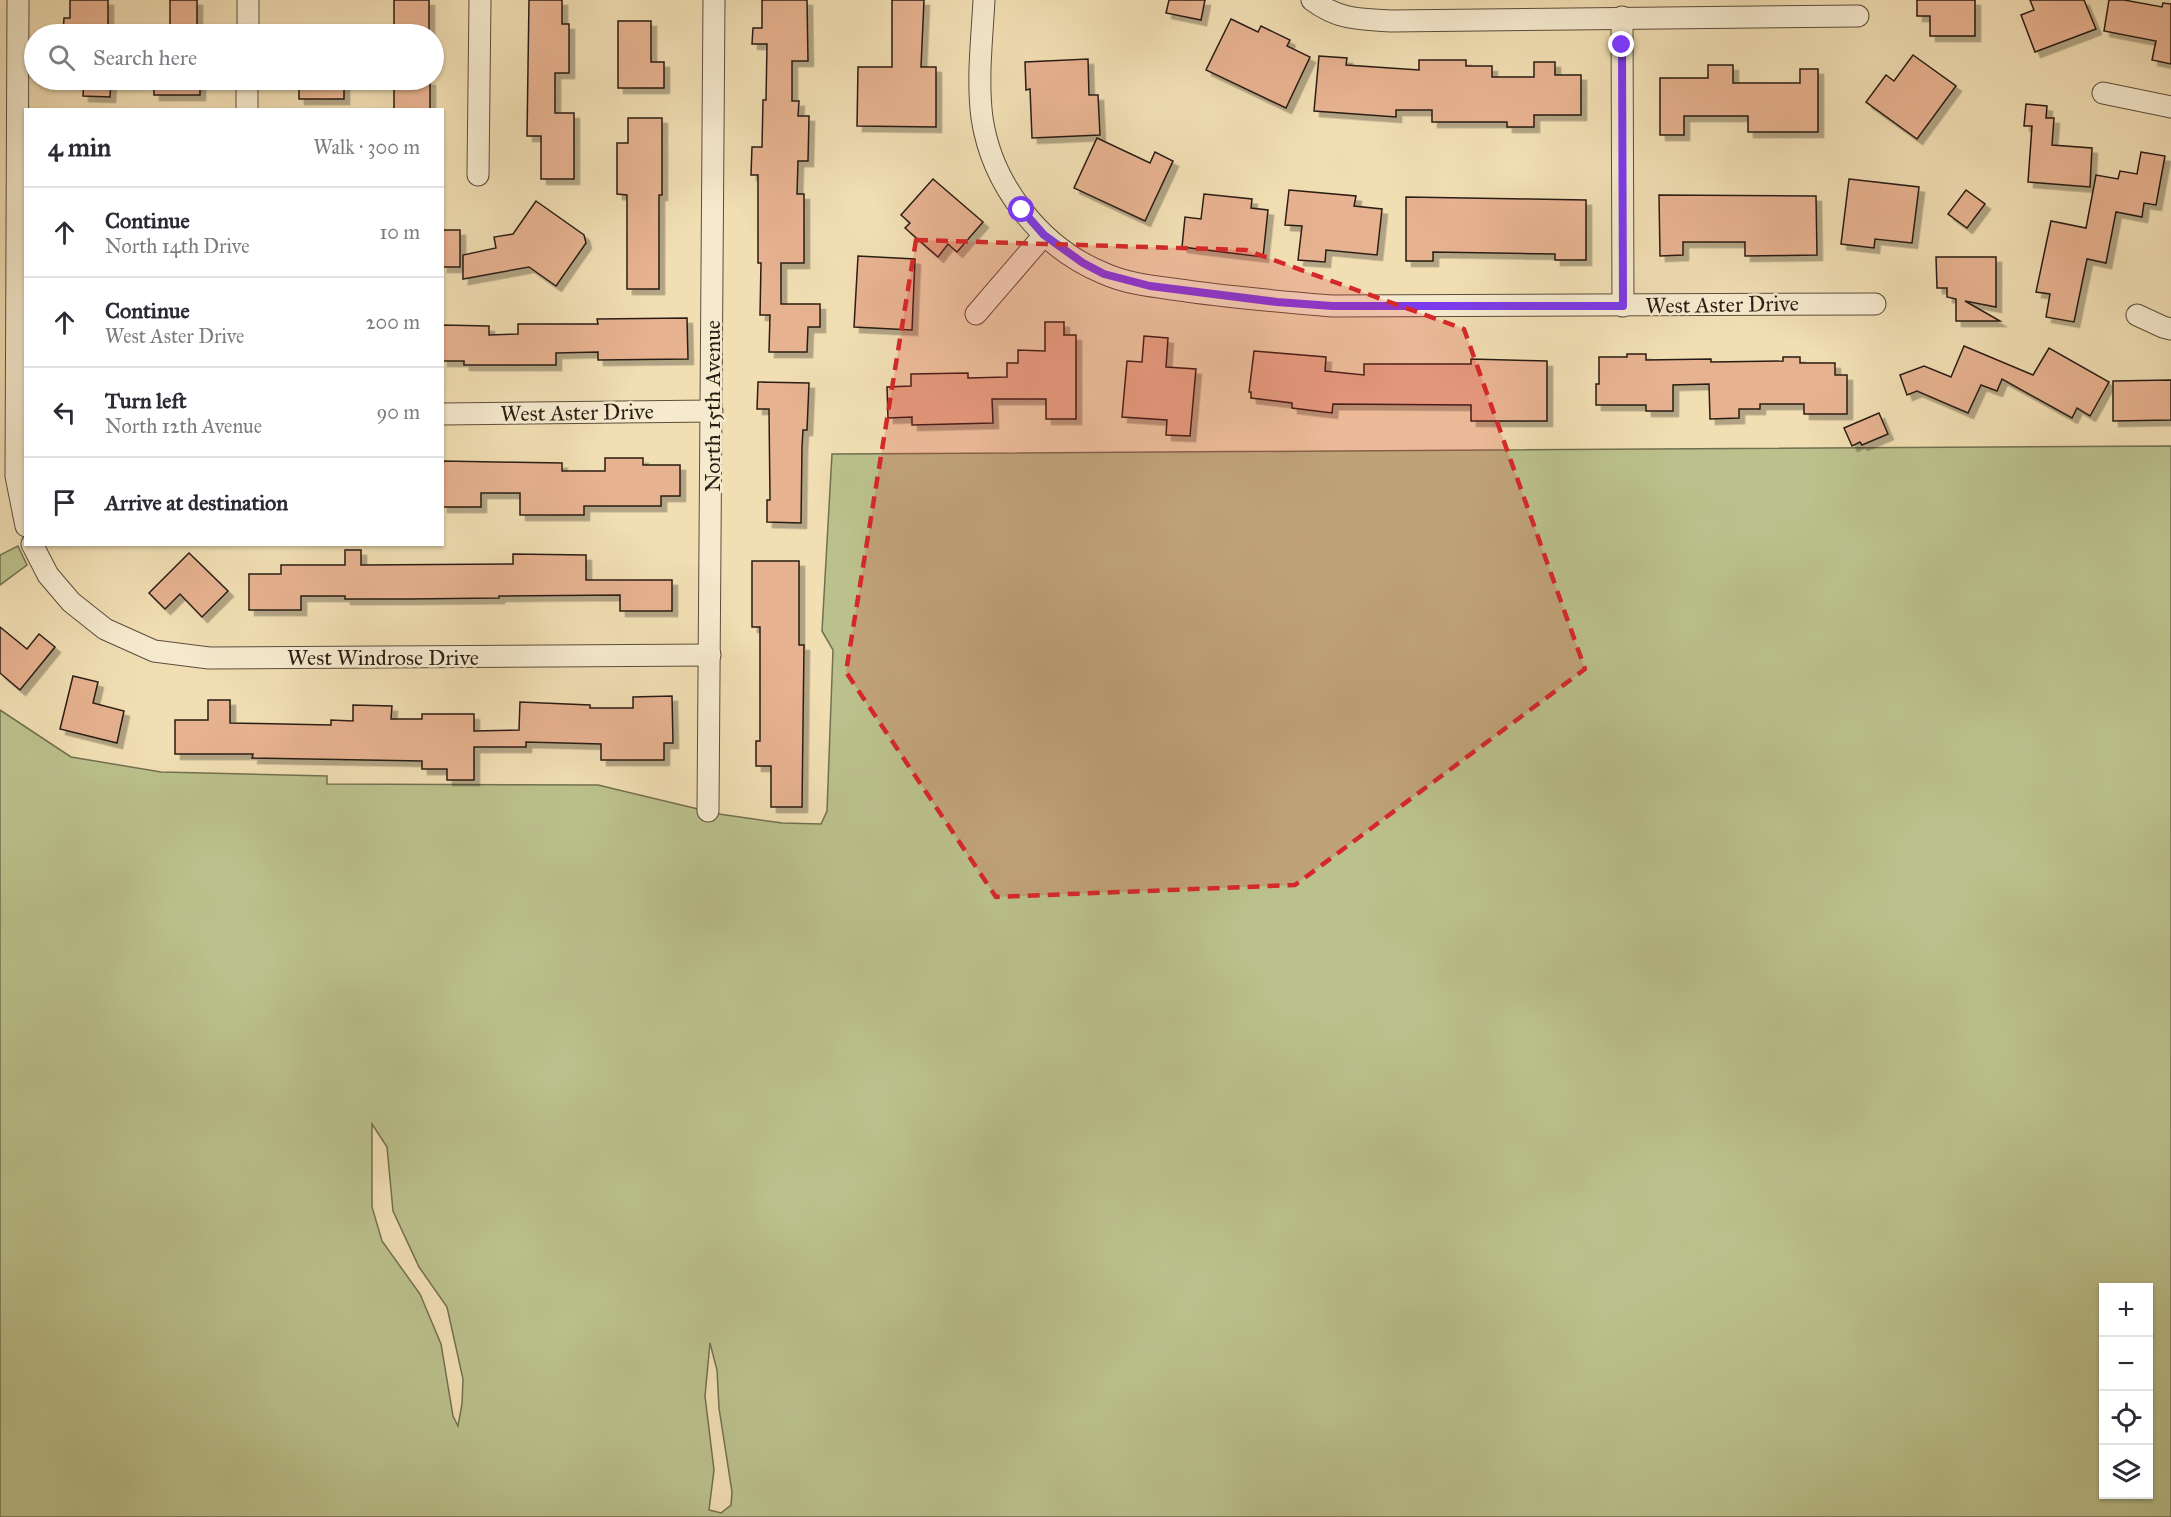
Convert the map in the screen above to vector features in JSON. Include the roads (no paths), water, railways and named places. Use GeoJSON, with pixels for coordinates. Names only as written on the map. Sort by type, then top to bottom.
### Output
{"type":"FeatureCollection","features":[{"type":"Feature","properties":{"kind":"street"},"geometry":{"type":"LineString","coordinates":[[18,0],[16,476],[24,516]]}},
{"type":"Feature","properties":{"kind":"street"},"geometry":{"type":"LineString","coordinates":[[248,0],[248,24]]}},
{"type":"Feature","properties":{"kind":"street"},"geometry":{"type":"LineString","coordinates":[[478,175],[480,0]]}},
{"type":"Feature","properties":{"kind":"street","name":"North 15th Avenue"},"geometry":{"type":"LineString","coordinates":[[708,811],[714,0]]}},
{"type":"Feature","properties":{"kind":"street","name":"West Aster Drive"},"geometry":{"type":"LineString","coordinates":[[984,0],[980,99],[985,135],[993,158],[1006,187],[1044,235],[1064,251],[1104,274],[1150,286],[1332,306],[1875,304]]}},
{"type":"Feature","properties":{"kind":"street"},"geometry":{"type":"LineString","coordinates":[[1312,0],[1323,8],[1348,18],[1390,21],[1858,16]]}},
{"type":"Feature","properties":{"kind":"street"},"geometry":{"type":"LineString","coordinates":[[1622,17],[1623,306]]}},
{"type":"Feature","properties":{"kind":"street"},"geometry":{"type":"LineString","coordinates":[[247,90],[247,108]]}},
{"type":"Feature","properties":{"kind":"street"},"geometry":{"type":"LineString","coordinates":[[2103,93],[2171,107]]}},
{"type":"Feature","properties":{"kind":"street"},"geometry":{"type":"LineString","coordinates":[[976,314],[1044,235]]}},
{"type":"Feature","properties":{"kind":"street"},"geometry":{"type":"LineString","coordinates":[[2137,315],[2171,329]]}},
{"type":"Feature","properties":{"kind":"street","name":"West Aster Drive"},"geometry":{"type":"LineString","coordinates":[[444,414],[712,411]]}},
{"type":"Feature","properties":{"kind":"street","name":"West Windrose Drive"},"geometry":{"type":"LineString","coordinates":[[33,546],[48,575],[71,602],[105,629],[154,651],[209,658],[710,655]]}}]}
